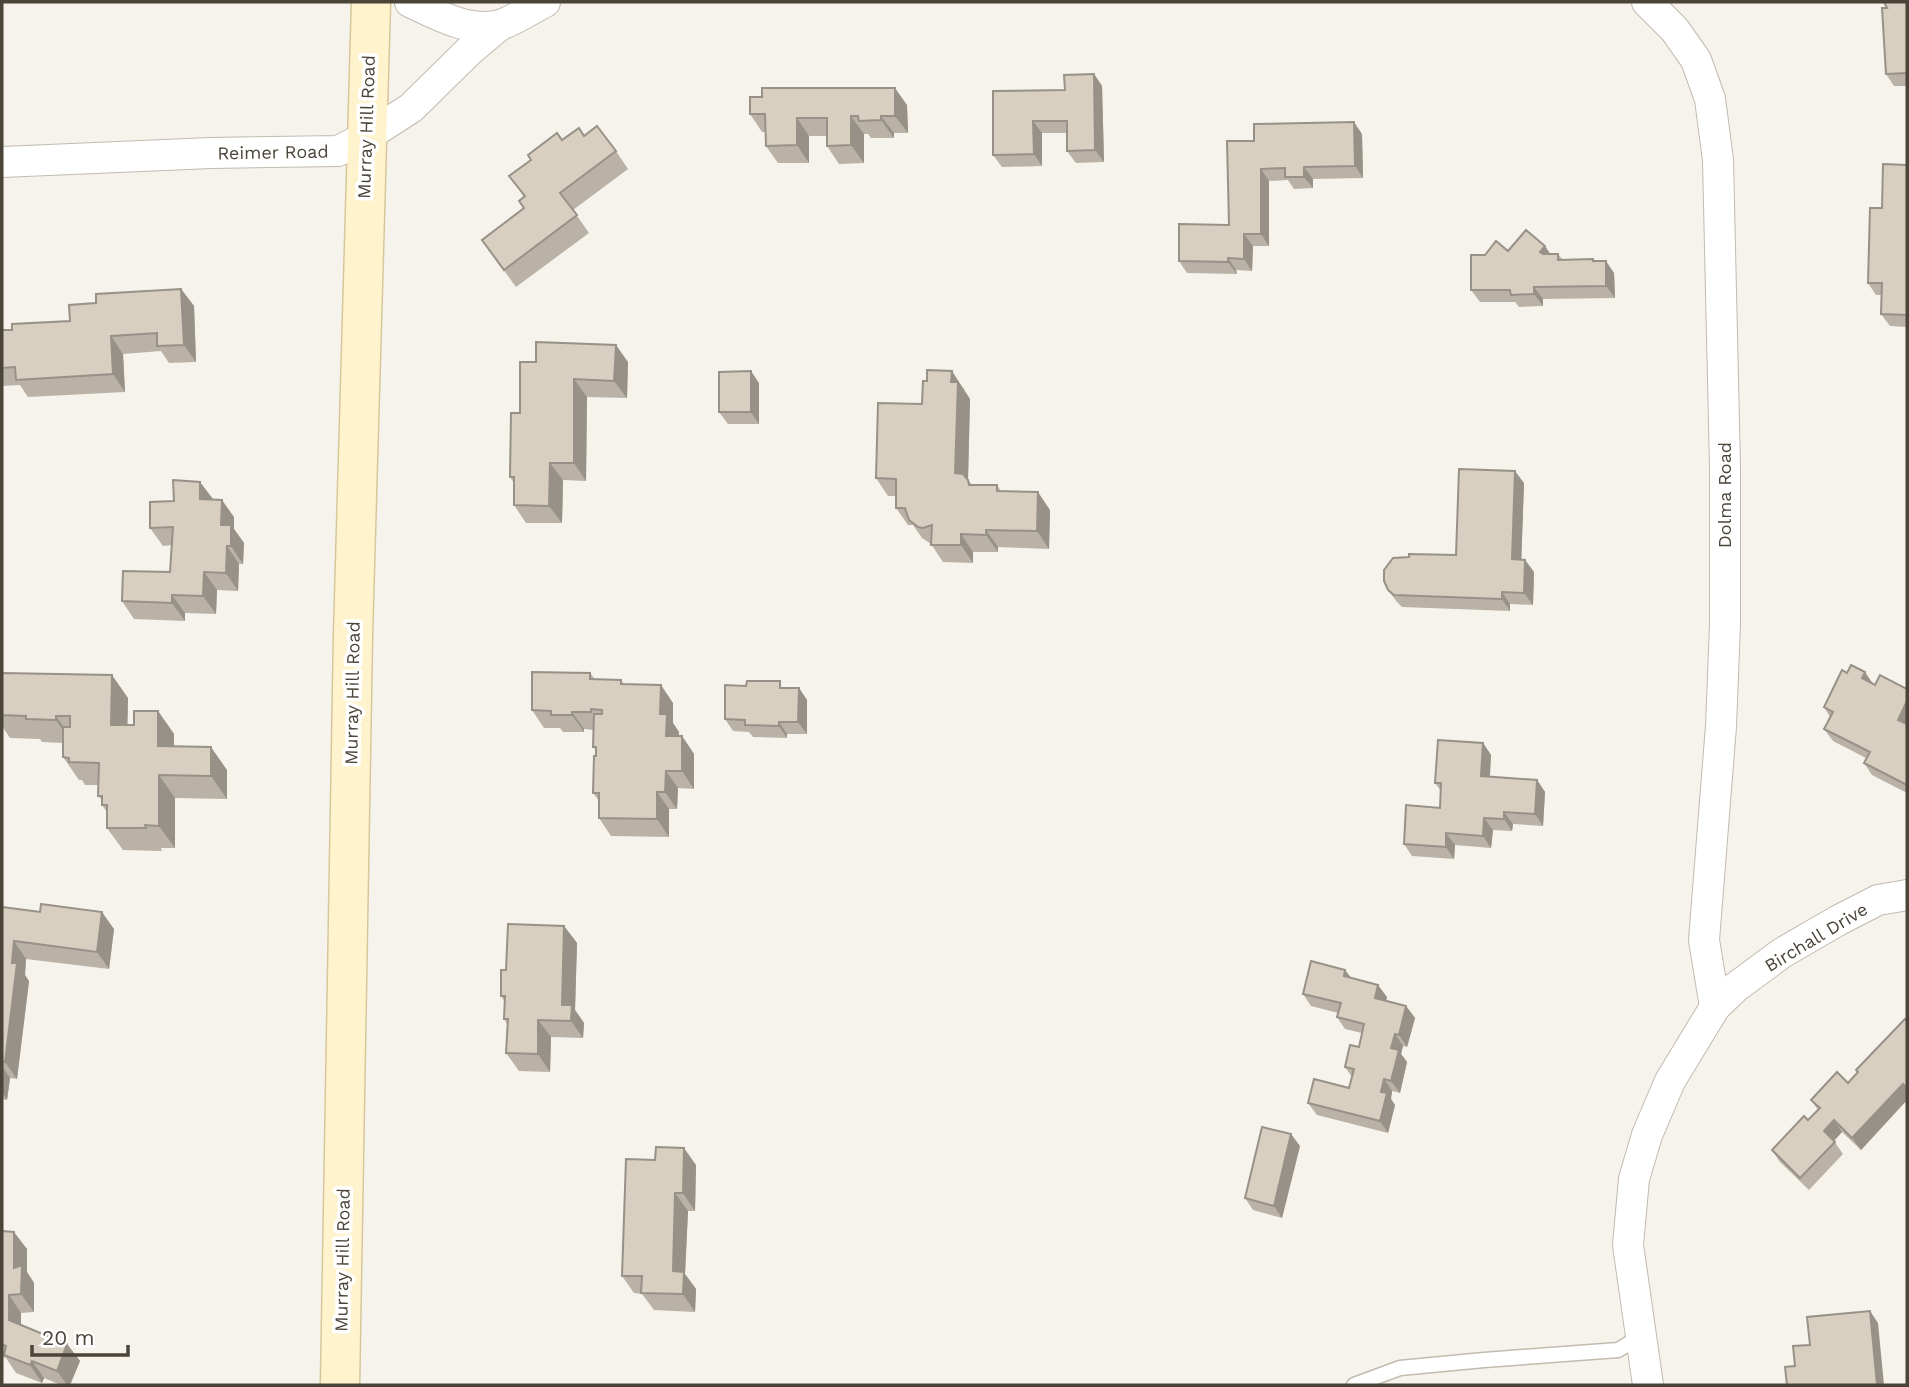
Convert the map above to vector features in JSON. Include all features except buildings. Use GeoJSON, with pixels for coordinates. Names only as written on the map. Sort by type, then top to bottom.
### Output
{"type":"FeatureCollection","features":[{"type":"Feature","properties":{"kind":"street","name":"Murray Hill Road"},"geometry":{"type":"LineString","coordinates":[[340,1385],[352,635],[371,2]]}},
{"type":"Feature","properties":{"kind":"street"},"geometry":{"type":"LineString","coordinates":[[410,2],[470,26],[500,25],[545,2]]}},
{"type":"Feature","properties":{"kind":"street","name":"Dolma Road"},"geometry":{"type":"LineString","coordinates":[[1647,2],[1675,30],[1696,60],[1710,99],[1718,160],[1725,467],[1725,624],[1721,726],[1704,940],[1715,1007]]}},
{"type":"Feature","properties":{"kind":"street","name":"Reimer Road"},"geometry":{"type":"LineString","coordinates":[[2,162],[211,153],[338,151],[366,137],[411,107],[500,25]]}},
{"type":"Feature","properties":{"kind":"street","name":"Birchall Drive"},"geometry":{"type":"LineString","coordinates":[[1648,1385],[1628,1245],[1634,1179],[1647,1135],[1670,1080],[1715,1007],[1736,987],[1782,953],[1839,920],[1878,900],[1907,895]]}},
{"type":"Feature","properties":{"kind":"lane"},"geometry":{"type":"LineString","coordinates":[[1354,1385],[1400,1368],[1618,1350],[1640,1337]]}}]}
